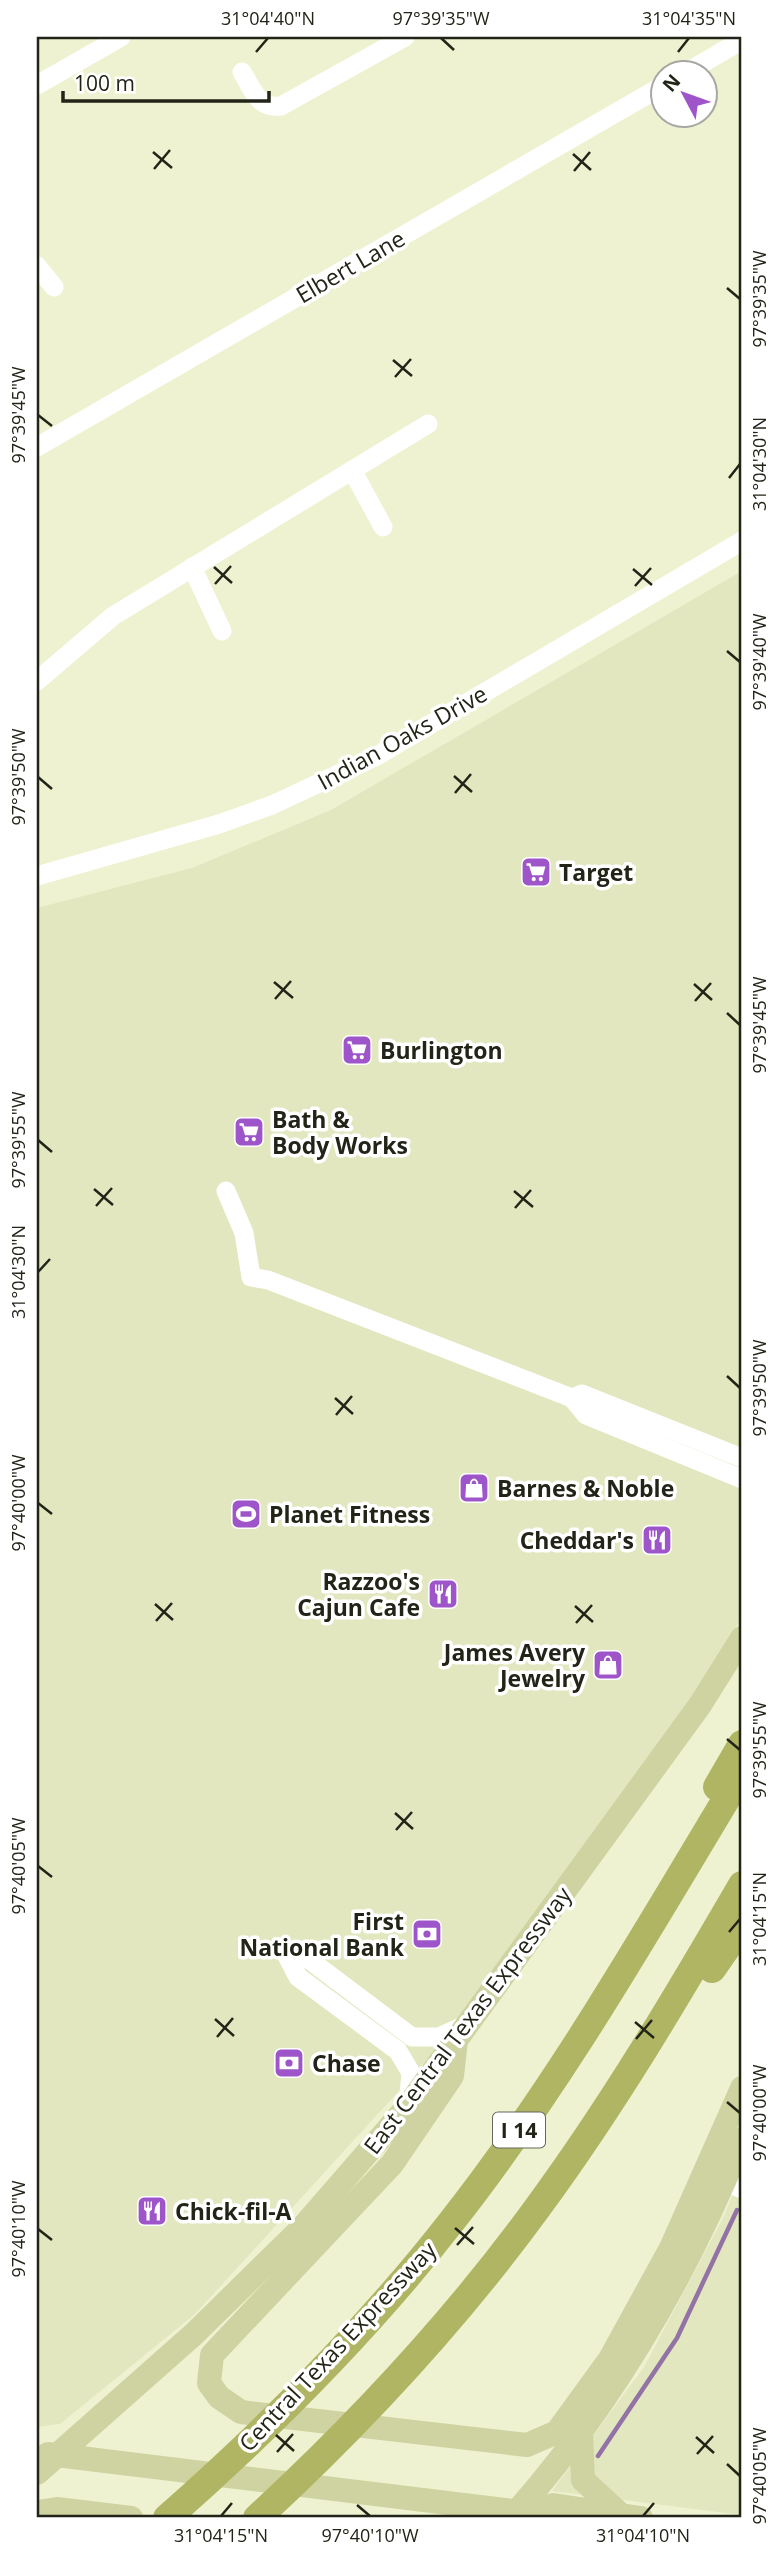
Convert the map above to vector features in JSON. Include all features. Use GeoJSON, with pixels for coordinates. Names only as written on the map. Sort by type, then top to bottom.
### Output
{"type":"FeatureCollection","features":[{"type":"Feature","properties":{"kind":"highway"},"geometry":{"type":"LineString","coordinates":[[651,1923],[658,1889],[742,1745]]}},
{"type":"Feature","properties":{"kind":"highway","name":"Central Texas Expressway"},"geometry":{"type":"LineString","coordinates":[[167,2518],[271,2423],[366,2322],[451,2222],[556,2077],[742,1773]]}},
{"type":"Feature","properties":{"kind":"highway","name":"I 14"},"geometry":{"type":"LineString","coordinates":[[257,2518],[341,2440],[434,2338],[538,2207],[621,2087],[742,1885]]}},
{"type":"Feature","properties":{"kind":"highway"},"geometry":{"type":"LineString","coordinates":[[621,2087],[645,2067],[742,1926]]}},
{"type":"Feature","properties":{"kind":"main road","name":"East Central Texas Expressway"},"geometry":{"type":"LineString","coordinates":[[37,2473],[48,2454],[194,2334],[302,2228],[408,2106],[700,1705],[742,1638]]}},
{"type":"Feature","properties":{"kind":"main road"},"geometry":{"type":"LineString","coordinates":[[462,2032],[452,2076],[392,2164],[212,2355],[209,2383],[219,2397],[240,2412],[527,2445],[557,2432],[610,2359],[671,2248],[742,2088]]}},
{"type":"Feature","properties":{"kind":"main road"},"geometry":{"type":"LineString","coordinates":[[526,2516],[659,2313],[734,2186],[742,2140]]}},
{"type":"Feature","properties":{"kind":"main road"},"geometry":{"type":"LineString","coordinates":[[581,2432],[583,2480],[631,2517]]}},
{"type":"Feature","properties":{"kind":"main road"},"geometry":{"type":"LineString","coordinates":[[37,2442],[48,2454],[526,2516],[554,2505],[631,2517]]}},
{"type":"Feature","properties":{"kind":"main road"},"geometry":{"type":"LineString","coordinates":[[47,2510],[131,2518]]}},
{"type":"Feature","properties":{"kind":"street"},"geometry":{"type":"LineString","coordinates":[[37,85],[121,37]]}},
{"type":"Feature","properties":{"kind":"street"},"geometry":{"type":"LineString","coordinates":[[243,72],[261,103],[270,108],[281,106],[405,37]]}},
{"type":"Feature","properties":{"kind":"street"},"geometry":{"type":"LineString","coordinates":[[708,60],[742,40]]}},
{"type":"Feature","properties":{"kind":"street","name":"Elbert Lane"},"geometry":{"type":"LineString","coordinates":[[37,447],[650,93]]}},
{"type":"Feature","properties":{"kind":"street"},"geometry":{"type":"LineString","coordinates":[[37,266],[54,287]]}},
{"type":"Feature","properties":{"kind":"street"},"geometry":{"type":"LineString","coordinates":[[37,681],[113,617],[428,424]]}},
{"type":"Feature","properties":{"kind":"street"},"geometry":{"type":"LineString","coordinates":[[352,470],[383,527]]}},
{"type":"Feature","properties":{"kind":"street","name":"Indian Oaks Drive"},"geometry":{"type":"LineString","coordinates":[[37,876],[219,824],[272,805],[375,757],[742,541]]}},
{"type":"Feature","properties":{"kind":"street"},"geometry":{"type":"LineString","coordinates":[[192,567],[222,631]]}},
{"type":"Feature","properties":{"kind":"street"},"geometry":{"type":"LineString","coordinates":[[226,1191],[244,1233],[251,1277],[268,1280],[572,1398],[586,1415],[742,1479]]}},
{"type":"Feature","properties":{"kind":"street"},"geometry":{"type":"LineString","coordinates":[[572,1398],[582,1394],[742,1458]]}},
{"type":"Feature","properties":{"kind":"street"},"geometry":{"type":"LineString","coordinates":[[408,2106],[411,2073],[398,2051],[298,1977],[285,1952],[307,1958],[412,2037],[439,2037],[462,2032]]}},
{"type":"Feature","properties":{"kind":"shaded area"},"geometry":{"type":"Polygon","coordinates":[[[742,571],[742,1616],[703,1687],[428,2059],[195,2314],[60,2424],[37,2427],[37,908],[192,868],[331,810],[742,571]]]}},
{"type":"Feature","properties":{"kind":"shaded area"},"geometry":{"type":"Polygon","coordinates":[[[742,2172],[742,2515],[552,2491],[644,2367],[723,2218],[742,2172]]]}},
{"type":"Feature","properties":{"kind":"waterway"},"geometry":{"type":"LineString","coordinates":[[598,2456],[677,2338],[737,2210]]}},
{"type":"Feature","properties":{"kind":"place","name":"Target"},"geometry":{"type":"Point","coordinates":[536,872]}},
{"type":"Feature","properties":{"kind":"place","name":"Burlington"},"geometry":{"type":"Point","coordinates":[357,1050]}},
{"type":"Feature","properties":{"kind":"place","name":"Bath & Body Works"},"geometry":{"type":"Point","coordinates":[249,1132]}},
{"type":"Feature","properties":{"kind":"place","name":"Barnes & Noble"},"geometry":{"type":"Point","coordinates":[474,1488]}},
{"type":"Feature","properties":{"kind":"place","name":"Planet Fitness"},"geometry":{"type":"Point","coordinates":[246,1514]}},
{"type":"Feature","properties":{"kind":"place","name":"Cheddar's"},"geometry":{"type":"Point","coordinates":[657,1540]}},
{"type":"Feature","properties":{"kind":"place","name":"Razzoo's Cajun Cafe"},"geometry":{"type":"Point","coordinates":[443,1594]}},
{"type":"Feature","properties":{"kind":"place","name":"James Avery Jewelry"},"geometry":{"type":"Point","coordinates":[608,1665]}},
{"type":"Feature","properties":{"kind":"place","name":"First National Bank"},"geometry":{"type":"Point","coordinates":[427,1934]}},
{"type":"Feature","properties":{"kind":"place","name":"Chase"},"geometry":{"type":"Point","coordinates":[289,2063]}},
{"type":"Feature","properties":{"kind":"place","name":"Chick-fil-A"},"geometry":{"type":"Point","coordinates":[152,2211]}}]}
